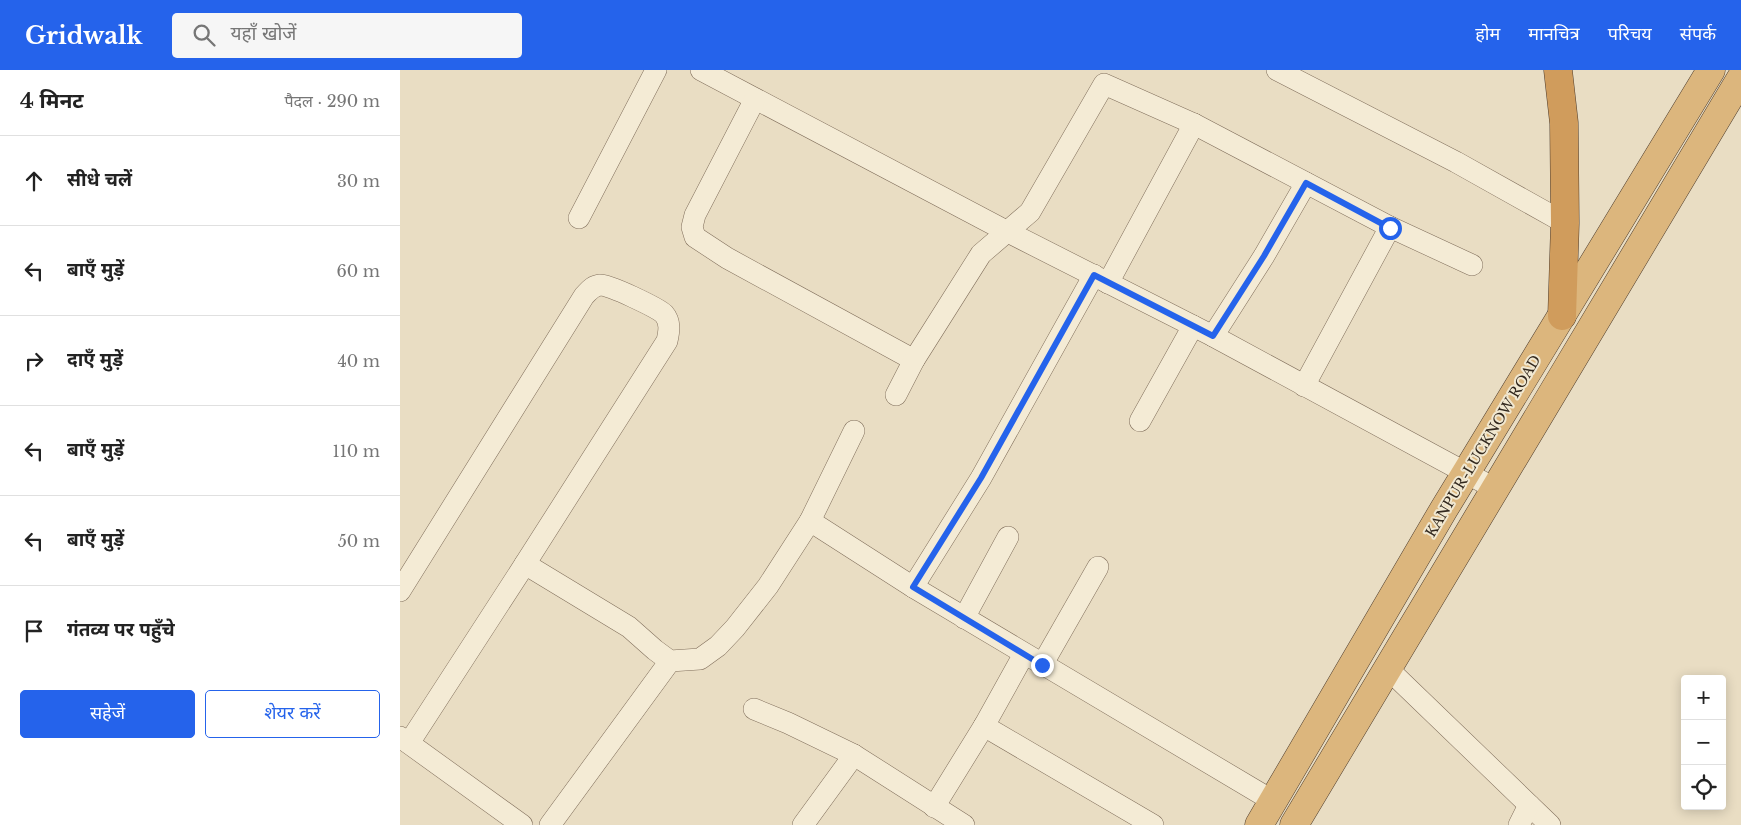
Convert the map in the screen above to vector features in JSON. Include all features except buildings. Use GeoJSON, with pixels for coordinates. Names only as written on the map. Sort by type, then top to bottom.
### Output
{"type":"FeatureCollection","features":[{"type":"Feature","properties":{"kind":"highway"},"geometry":{"type":"LineString","coordinates":[[1558,70],[1564,123],[1565,223],[1562,316]]}},
{"type":"Feature","properties":{"kind":"highway","name":"KANPUR-LUCKNOW ROAD"},"geometry":{"type":"LineString","coordinates":[[1259,825],[1466,474],[1711,70]]}},
{"type":"Feature","properties":{"kind":"highway"},"geometry":{"type":"LineString","coordinates":[[1294,825],[1741,78]]}},
{"type":"Feature","properties":{"kind":"street"},"geometry":{"type":"LineString","coordinates":[[579,218],[656,70]]}},
{"type":"Feature","properties":{"kind":"street"},"geometry":{"type":"LineString","coordinates":[[701,70],[1006,231],[1213,336],[1494,488]]}},
{"type":"Feature","properties":{"kind":"street"},"geometry":{"type":"LineString","coordinates":[[1277,70],[1456,162],[1565,223]]}},
{"type":"Feature","properties":{"kind":"street"},"geometry":{"type":"LineString","coordinates":[[896,395],[914,360],[981,254],[1030,212],[1104,84],[1194,124],[1390,228],[1472,265]]}},
{"type":"Feature","properties":{"kind":"street"},"geometry":{"type":"LineString","coordinates":[[755,99],[696,215],[692,227],[695,237],[727,258],[914,360]]}},
{"type":"Feature","properties":{"kind":"street"},"geometry":{"type":"LineString","coordinates":[[913,587],[981,478],[1194,124]]}},
{"type":"Feature","properties":{"kind":"street"},"geometry":{"type":"LineString","coordinates":[[1213,336],[1264,256],[1306,183]]}},
{"type":"Feature","properties":{"kind":"street"},"geometry":{"type":"LineString","coordinates":[[1304,386],[1390,228]]}},
{"type":"Feature","properties":{"kind":"street"},"geometry":{"type":"LineString","coordinates":[[400,591],[584,296],[591,288],[601,284],[613,287],[664,314],[670,326],[667,340],[525,564],[404,740],[522,825]]}},
{"type":"Feature","properties":{"kind":"street"},"geometry":{"type":"LineString","coordinates":[[1140,421],[1193,326]]}},
{"type":"Feature","properties":{"kind":"street"},"geometry":{"type":"LineString","coordinates":[[525,564],[629,627],[654,650],[670,661],[700,659],[718,646],[736,628],[768,586],[810,521],[854,431]]}},
{"type":"Feature","properties":{"kind":"street"},"geometry":{"type":"LineString","coordinates":[[810,521],[913,587],[1033,660],[1273,801]]}},
{"type":"Feature","properties":{"kind":"street"},"geometry":{"type":"LineString","coordinates":[[964,618],[1008,537]]}},
{"type":"Feature","properties":{"kind":"street"},"geometry":{"type":"LineString","coordinates":[[934,806],[984,726],[1098,568]]}},
{"type":"Feature","properties":{"kind":"street"},"geometry":{"type":"LineString","coordinates":[[550,825],[670,661]]}},
{"type":"Feature","properties":{"kind":"street"},"geometry":{"type":"LineString","coordinates":[[1387,668],[1550,825]]}},
{"type":"Feature","properties":{"kind":"street"},"geometry":{"type":"LineString","coordinates":[[754,709],[854,755],[964,825]]}},
{"type":"Feature","properties":{"kind":"street"},"geometry":{"type":"LineString","coordinates":[[984,726],[1152,825]]}},
{"type":"Feature","properties":{"kind":"street"},"geometry":{"type":"LineString","coordinates":[[803,825],[854,755]]}},
{"type":"Feature","properties":{"kind":"street"},"geometry":{"type":"LineString","coordinates":[[1519,825],[1530,805]]}},
{"type":"Feature","properties":{"kind":"route"},"geometry":{"type":"LineString","coordinates":[[1042,665],[913,587],[981,478],[1094,275],[1213,336],[1264,256],[1306,183],[1390,228]]}}]}
